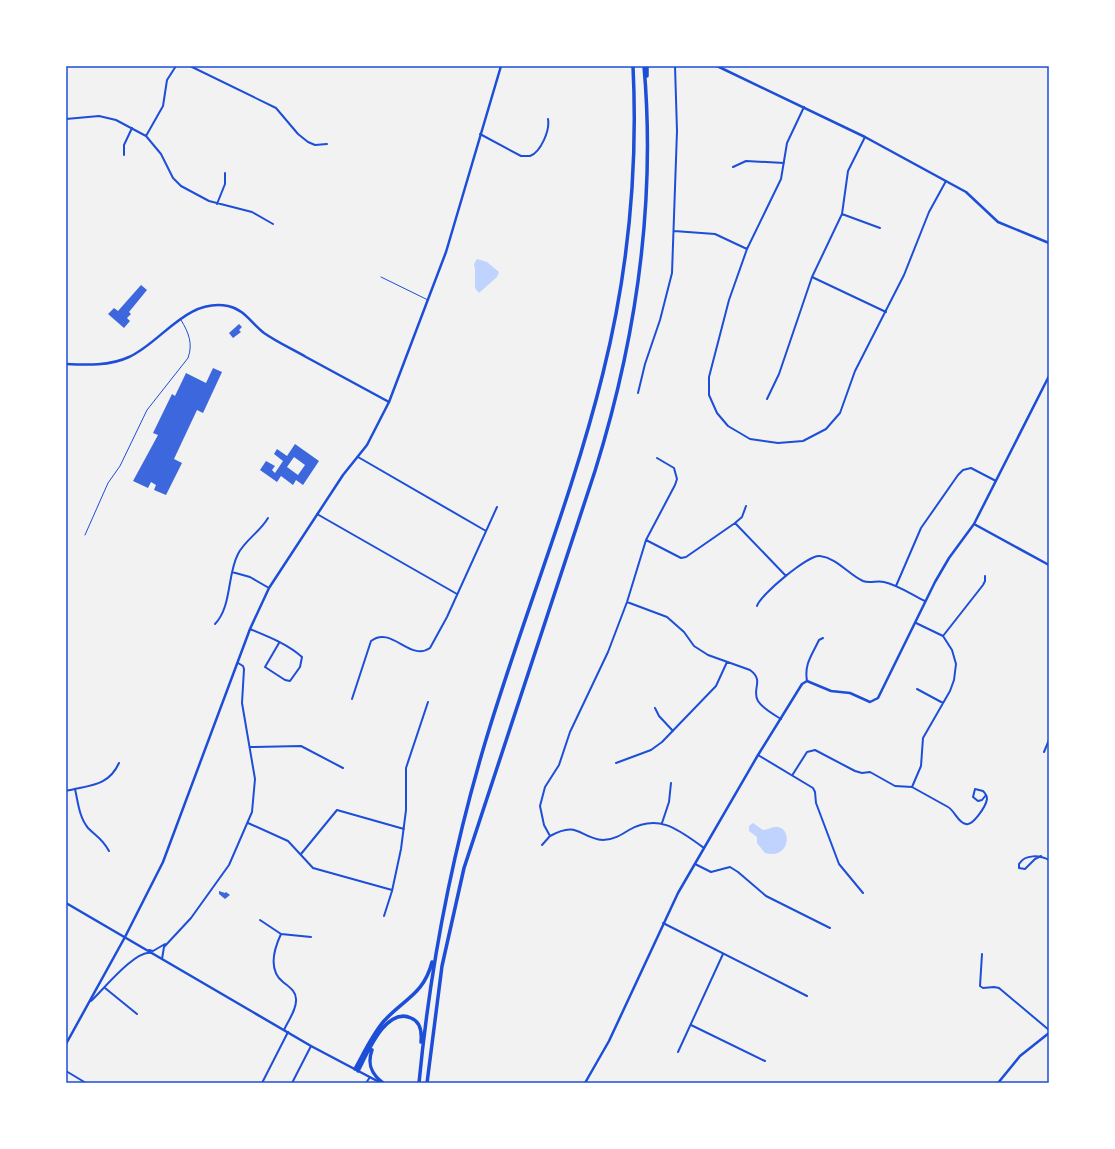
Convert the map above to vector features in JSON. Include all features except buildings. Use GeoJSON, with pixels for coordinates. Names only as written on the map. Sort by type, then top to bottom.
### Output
{"type":"FeatureCollection","features":[{"type":"Feature","properties":{"kind":"highway"},"geometry":{"type":"LineString","coordinates":[[357,1070],[384,1022],[413,997],[424,983],[430,970],[459,839],[482,752],[583,446],[609,348],[622,281],[631,197],[634,129],[633,66]]}},
{"type":"Feature","properties":{"kind":"highway"},"geometry":{"type":"LineString","coordinates":[[427,1083],[442,966],[463,873],[477,824],[594,477],[622,374],[635,307],[643,251],[647,183],[646,66]]}},
{"type":"Feature","properties":{"kind":"highway"},"geometry":{"type":"LineString","coordinates":[[419,1083],[429,994],[440,928]]}},
{"type":"Feature","properties":{"kind":"highway"},"geometry":{"type":"LineString","coordinates":[[357,1070],[382,1028],[392,1018],[403,1016],[414,1020],[419,1026],[421,1034],[419,1083]]}},
{"type":"Feature","properties":{"kind":"highway"},"geometry":{"type":"LineString","coordinates":[[373,1045],[370,1059],[371,1068],[375,1076],[382,1083]]}},
{"type":"Feature","properties":{"kind":"street"},"geometry":{"type":"LineString","coordinates":[[95,66],[100,66]]}},
{"type":"Feature","properties":{"kind":"street"},"geometry":{"type":"LineString","coordinates":[[146,136],[163,106],[167,80],[176,66]]}},
{"type":"Feature","properties":{"kind":"street"},"geometry":{"type":"LineString","coordinates":[[190,66],[276,108],[298,134],[308,142],[315,145],[327,144]]}},
{"type":"Feature","properties":{"kind":"street"},"geometry":{"type":"LineString","coordinates":[[66,1044],[154,882],[171,842],[250,629],[269,588],[343,475],[358,457],[374,433],[389,402],[446,252],[501,66]]}},
{"type":"Feature","properties":{"kind":"street"},"geometry":{"type":"LineString","coordinates":[[638,393],[669,288],[672,273],[678,131],[675,66]]}},
{"type":"Feature","properties":{"kind":"street"},"geometry":{"type":"LineString","coordinates":[[717,66],[865,137],[975,198],[998,222],[1049,243]]}},
{"type":"Feature","properties":{"kind":"street"},"geometry":{"type":"LineString","coordinates":[[804,107],[787,143],[781,179],[747,249],[729,300],[710,377],[709,395],[717,413],[728,426],[750,439],[778,443],[804,441],[826,429],[840,413],[855,371],[904,275],[929,212],[946,181]]}},
{"type":"Feature","properties":{"kind":"street"},"geometry":{"type":"LineString","coordinates":[[66,119],[99,116],[116,120],[132,128],[146,136],[161,154],[173,178],[181,186],[217,204],[252,212],[273,224]]}},
{"type":"Feature","properties":{"kind":"street"},"geometry":{"type":"LineString","coordinates":[[480,134],[521,156],[530,156],[538,151],[548,129],[548,119]]}},
{"type":"Feature","properties":{"kind":"street"},"geometry":{"type":"LineString","coordinates":[[124,155],[124,145],[132,128]]}},
{"type":"Feature","properties":{"kind":"street"},"geometry":{"type":"LineString","coordinates":[[767,399],[779,374],[812,277],[842,214],[848,171],[865,137]]}},
{"type":"Feature","properties":{"kind":"street"},"geometry":{"type":"LineString","coordinates":[[733,167],[746,161],[784,163]]}},
{"type":"Feature","properties":{"kind":"street"},"geometry":{"type":"LineString","coordinates":[[217,204],[225,184],[225,173]]}},
{"type":"Feature","properties":{"kind":"street"},"geometry":{"type":"LineString","coordinates":[[842,214],[880,228]]}},
{"type":"Feature","properties":{"kind":"street"},"geometry":{"type":"LineString","coordinates":[[674,231],[715,234],[747,249]]}},
{"type":"Feature","properties":{"kind":"street"},"geometry":{"type":"LineString","coordinates":[[812,277],[886,312]]}},
{"type":"Feature","properties":{"kind":"street"},"geometry":{"type":"LineString","coordinates":[[66,364],[103,364],[122,360],[141,350],[180,318],[189,313],[212,306],[227,306],[234,308],[271,337],[389,402]]}},
{"type":"Feature","properties":{"kind":"street"},"geometry":{"type":"LineString","coordinates":[[807,681],[823,689],[850,693],[870,702],[878,698],[883,691],[916,623],[925,601],[942,570],[974,524],[1049,376]]}},
{"type":"Feature","properties":{"kind":"street"},"geometry":{"type":"LineString","coordinates":[[358,457],[486,531]]}},
{"type":"Feature","properties":{"kind":"street"},"geometry":{"type":"LineString","coordinates":[[550,836],[544,825],[540,806],[547,784],[559,765],[570,732],[608,652],[627,602],[646,540],[677,479],[674,468],[657,458]]}},
{"type":"Feature","properties":{"kind":"street"},"geometry":{"type":"LineString","coordinates":[[896,586],[921,528],[958,475],[963,470],[971,468],[996,481]]}},
{"type":"Feature","properties":{"kind":"street"},"geometry":{"type":"LineString","coordinates":[[646,540],[681,558],[686,557],[742,517],[746,506]]}},
{"type":"Feature","properties":{"kind":"street"},"geometry":{"type":"LineString","coordinates":[[352,699],[370,641],[380,636],[385,637],[417,652],[426,651],[434,643],[497,507]]}},
{"type":"Feature","properties":{"kind":"street"},"geometry":{"type":"LineString","coordinates":[[317,514],[457,594]]}},
{"type":"Feature","properties":{"kind":"street"},"geometry":{"type":"LineString","coordinates":[[214,624],[223,611],[232,572],[238,554],[259,531],[268,518]]}},
{"type":"Feature","properties":{"kind":"street"},"geometry":{"type":"LineString","coordinates":[[734,523],[786,576]]}},
{"type":"Feature","properties":{"kind":"street"},"geometry":{"type":"LineString","coordinates":[[974,524],[1049,565]]}},
{"type":"Feature","properties":{"kind":"street"},"geometry":{"type":"LineString","coordinates":[[757,606],[760,598],[786,576],[812,556],[819,555],[834,562],[865,582],[879,581],[896,586],[925,601]]}},
{"type":"Feature","properties":{"kind":"street"},"geometry":{"type":"LineString","coordinates":[[232,572],[250,578],[269,588]]}},
{"type":"Feature","properties":{"kind":"street"},"geometry":{"type":"LineString","coordinates":[[942,636],[983,584],[985,581],[985,576]]}},
{"type":"Feature","properties":{"kind":"street"},"geometry":{"type":"LineString","coordinates":[[627,602],[667,617],[684,632],[694,646],[708,655],[750,670],[754,673],[757,678],[755,693],[757,700],[767,710],[781,718]]}},
{"type":"Feature","properties":{"kind":"street"},"geometry":{"type":"LineString","coordinates":[[912,787],[920,766],[923,738],[954,680],[956,664],[952,650],[942,636],[916,623]]}},
{"type":"Feature","properties":{"kind":"street"},"geometry":{"type":"LineString","coordinates":[[250,629],[279,643],[302,657],[300,667],[290,681],[285,680],[265,667],[279,643]]}},
{"type":"Feature","properties":{"kind":"street"},"geometry":{"type":"LineString","coordinates":[[807,681],[805,671],[807,664],[819,640],[823,638]]}},
{"type":"Feature","properties":{"kind":"street"},"geometry":{"type":"LineString","coordinates":[[616,763],[651,750],[662,742],[716,686],[727,662]]}},
{"type":"Feature","properties":{"kind":"street"},"geometry":{"type":"LineString","coordinates":[[162,959],[162,950],[167,943],[191,918],[223,875],[234,856],[248,823],[255,790],[254,770],[242,703],[244,669],[243,666],[237,663]]}},
{"type":"Feature","properties":{"kind":"street"},"geometry":{"type":"LineString","coordinates":[[585,1083],[609,1041],[663,923],[695,864],[758,755],[802,684],[807,681]]}},
{"type":"Feature","properties":{"kind":"street"},"geometry":{"type":"LineString","coordinates":[[917,689],[943,703]]}},
{"type":"Feature","properties":{"kind":"street"},"geometry":{"type":"LineString","coordinates":[[384,916],[392,891],[404,829],[407,788],[406,768],[428,702]]}},
{"type":"Feature","properties":{"kind":"street"},"geometry":{"type":"LineString","coordinates":[[655,708],[659,716],[673,731]]}},
{"type":"Feature","properties":{"kind":"street"},"geometry":{"type":"LineString","coordinates":[[1044,752],[1049,740]]}},
{"type":"Feature","properties":{"kind":"street"},"geometry":{"type":"LineString","coordinates":[[250,747],[301,746],[343,768]]}},
{"type":"Feature","properties":{"kind":"street"},"geometry":{"type":"LineString","coordinates":[[793,774],[807,752],[815,750],[855,771],[862,773],[870,772],[895,786],[912,787],[948,806],[953,810],[960,821],[965,824],[970,824],[975,820],[987,799],[986,795],[980,789],[975,789],[973,797],[978,800],[982,800],[986,795]]}},
{"type":"Feature","properties":{"kind":"street"},"geometry":{"type":"LineString","coordinates":[[758,755],[793,774],[813,788],[816,803],[839,864],[863,893]]}},
{"type":"Feature","properties":{"kind":"street"},"geometry":{"type":"LineString","coordinates":[[66,791],[92,786],[109,778],[115,772],[119,763]]}},
{"type":"Feature","properties":{"kind":"street"},"geometry":{"type":"LineString","coordinates":[[662,824],[669,802],[671,783]]}},
{"type":"Feature","properties":{"kind":"street"},"geometry":{"type":"LineString","coordinates":[[75,789],[81,816],[85,823],[102,839],[109,851]]}},
{"type":"Feature","properties":{"kind":"street"},"geometry":{"type":"LineString","coordinates":[[301,854],[337,810],[404,829]]}},
{"type":"Feature","properties":{"kind":"street"},"geometry":{"type":"LineString","coordinates":[[248,823],[288,841],[313,868],[392,891]]}},
{"type":"Feature","properties":{"kind":"street"},"geometry":{"type":"LineString","coordinates":[[542,845],[550,836],[558,831],[572,829],[603,840],[616,837],[644,824],[662,824],[673,828],[704,848]]}},
{"type":"Feature","properties":{"kind":"street"},"geometry":{"type":"LineString","coordinates":[[1041,856],[1035,859],[1025,869],[1019,868],[1021,860],[1033,856],[1041,856],[1049,860]]}},
{"type":"Feature","properties":{"kind":"street"},"geometry":{"type":"LineString","coordinates":[[695,864],[711,872],[730,867],[766,896],[830,928]]}},
{"type":"Feature","properties":{"kind":"street"},"geometry":{"type":"LineString","coordinates":[[66,903],[311,1046],[382,1083]]}},
{"type":"Feature","properties":{"kind":"street"},"geometry":{"type":"LineString","coordinates":[[260,920],[280,934],[311,937]]}},
{"type":"Feature","properties":{"kind":"street"},"geometry":{"type":"LineString","coordinates":[[663,923],[807,996]]}},
{"type":"Feature","properties":{"kind":"street"},"geometry":{"type":"LineString","coordinates":[[280,934],[275,945],[274,964],[276,973],[293,991],[296,997],[296,1004],[284,1030]]}},
{"type":"Feature","properties":{"kind":"street"},"geometry":{"type":"LineString","coordinates":[[146,950],[153,950],[167,943]]}},
{"type":"Feature","properties":{"kind":"street"},"geometry":{"type":"LineString","coordinates":[[88,1003],[134,959],[145,953],[154,954]]}},
{"type":"Feature","properties":{"kind":"street"},"geometry":{"type":"LineString","coordinates":[[678,1052],[723,954]]}},
{"type":"Feature","properties":{"kind":"street"},"geometry":{"type":"LineString","coordinates":[[982,954],[980,986],[983,988],[999,988],[1049,1030]]}},
{"type":"Feature","properties":{"kind":"street"},"geometry":{"type":"LineString","coordinates":[[105,988],[138,1014]]}},
{"type":"Feature","properties":{"kind":"street"},"geometry":{"type":"LineString","coordinates":[[691,1025],[765,1062]]}},
{"type":"Feature","properties":{"kind":"street"},"geometry":{"type":"LineString","coordinates":[[262,1083],[288,1032]]}},
{"type":"Feature","properties":{"kind":"street"},"geometry":{"type":"LineString","coordinates":[[998,1083],[1020,1056],[1049,1033]]}},
{"type":"Feature","properties":{"kind":"street"},"geometry":{"type":"LineString","coordinates":[[292,1083],[311,1046]]}},
{"type":"Feature","properties":{"kind":"street"},"geometry":{"type":"LineString","coordinates":[[66,1071],[86,1083]]}},
{"type":"Feature","properties":{"kind":"street"},"geometry":{"type":"LineString","coordinates":[[366,1083],[370,1077]]}},
{"type":"Feature","properties":{"kind":"lane"},"geometry":{"type":"LineString","coordinates":[[381,278],[428,300]]}},
{"type":"Feature","properties":{"kind":"lane"},"geometry":{"type":"LineString","coordinates":[[85,535],[108,483],[120,466],[147,410],[188,358],[190,351],[190,339],[180,318]]}},
{"type":"Feature","properties":{"kind":"water"},"geometry":{"type":"Polygon","coordinates":[[[477,259],[487,262],[499,272],[497,277],[479,293],[475,288],[474,264],[477,259]]]}},
{"type":"Feature","properties":{"kind":"water"},"geometry":{"type":"Polygon","coordinates":[[[753,823],[763,830],[776,827],[783,829],[787,838],[784,849],[773,854],[765,853],[757,843],[757,837],[749,831],[749,826],[753,823]]]}}]}
